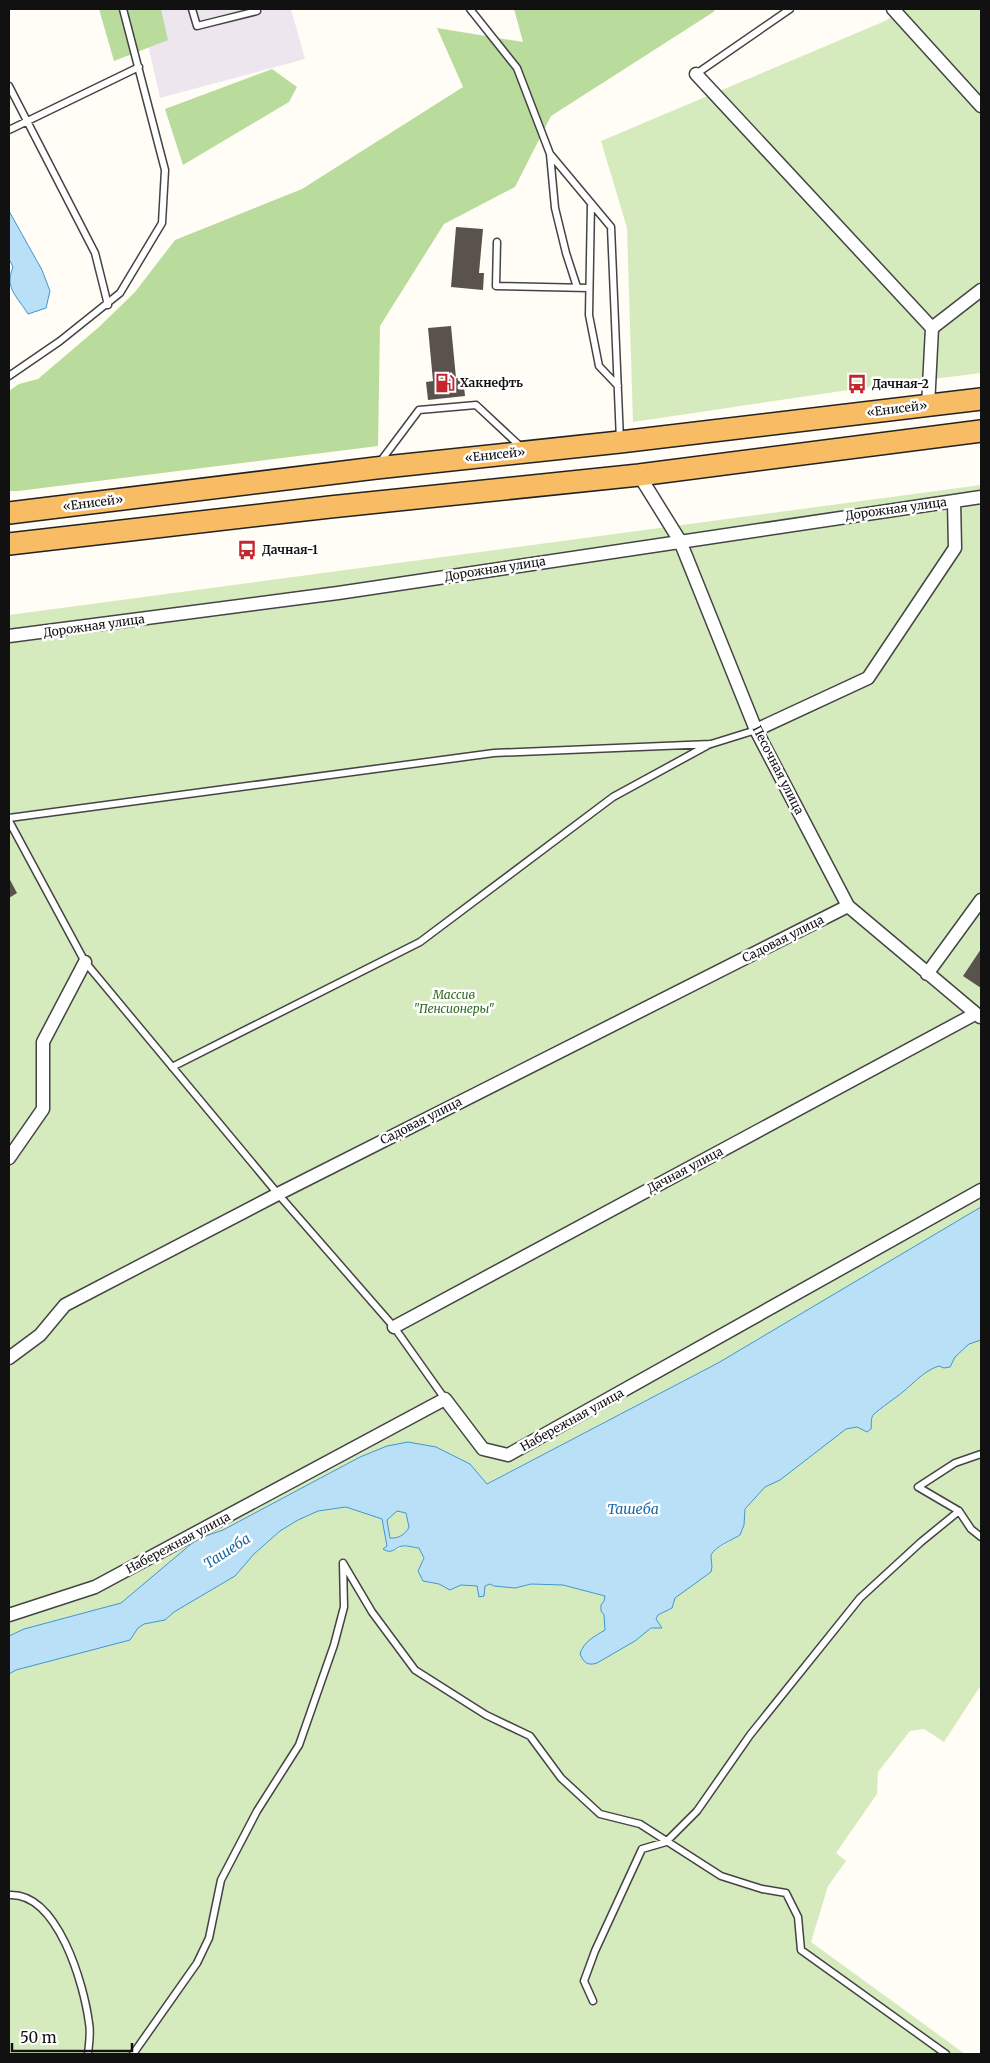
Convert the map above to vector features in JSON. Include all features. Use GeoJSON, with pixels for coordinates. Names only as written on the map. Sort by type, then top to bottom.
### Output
{"type":"FeatureCollection","features":[{"type":"Feature","properties":{"kind":"highway","name":"«Енисей»"},"geometry":{"type":"LineString","coordinates":[[9,513],[376,468],[620,442],[981,399]]}},
{"type":"Feature","properties":{"kind":"highway"},"geometry":{"type":"LineString","coordinates":[[9,544],[330,507],[639,475],[981,431]]}},
{"type":"Feature","properties":{"kind":"street"},"geometry":{"type":"LineString","coordinates":[[893,9],[981,106]]}},
{"type":"Feature","properties":{"kind":"street"},"geometry":{"type":"LineString","coordinates":[[696,74],[932,328],[928,406]]}},
{"type":"Feature","properties":{"kind":"street"},"geometry":{"type":"LineString","coordinates":[[932,328],[981,290]]}},
{"type":"Feature","properties":{"kind":"street","name":"Песочная улица"},"geometry":{"type":"LineString","coordinates":[[639,475],[680,541],[756,730],[848,906],[978,1016]]}},
{"type":"Feature","properties":{"kind":"street","name":"Дорожная улица"},"geometry":{"type":"LineString","coordinates":[[9,636],[328,594],[981,497]]}},
{"type":"Feature","properties":{"kind":"street"},"geometry":{"type":"LineString","coordinates":[[756,730],[868,678],[955,548],[954,501]]}},
{"type":"Feature","properties":{"kind":"street"},"geometry":{"type":"LineString","coordinates":[[927,974],[981,900]]}},
{"type":"Feature","properties":{"kind":"street","name":"Садовая улица"},"geometry":{"type":"LineString","coordinates":[[9,1358],[40,1336],[65,1305],[278,1194],[848,906]]}},
{"type":"Feature","properties":{"kind":"street"},"geometry":{"type":"LineString","coordinates":[[9,1158],[43,1109],[43,1042],[85,962]]}},
{"type":"Feature","properties":{"kind":"street","name":"Дачная улица"},"geometry":{"type":"LineString","coordinates":[[394,1327],[978,1016]]}},
{"type":"Feature","properties":{"kind":"street","name":"Набережная улица"},"geometry":{"type":"LineString","coordinates":[[9,1615],[95,1587],[446,1399],[483,1449],[508,1455],[981,1190]]}},
{"type":"Feature","properties":{"kind":"lane"},"geometry":{"type":"LineString","coordinates":[[9,376],[108,305],[120,293],[162,223],[165,170],[123,9]]}},
{"type":"Feature","properties":{"kind":"lane"},"geometry":{"type":"LineString","coordinates":[[192,9],[197,26],[257,12],[256,9]]}},
{"type":"Feature","properties":{"kind":"lane"},"geometry":{"type":"LineString","coordinates":[[470,9],[516,68],[550,154],[555,208],[577,288]]}},
{"type":"Feature","properties":{"kind":"lane"},"geometry":{"type":"LineString","coordinates":[[696,74],[790,9]]}},
{"type":"Feature","properties":{"kind":"lane"},"geometry":{"type":"LineString","coordinates":[[9,130],[139,67]]}},
{"type":"Feature","properties":{"kind":"lane"},"geometry":{"type":"LineString","coordinates":[[9,86],[95,253],[108,305]]}},
{"type":"Feature","properties":{"kind":"lane"},"geometry":{"type":"LineString","coordinates":[[550,154],[611,227],[620,442]]}},
{"type":"Feature","properties":{"kind":"lane"},"geometry":{"type":"LineString","coordinates":[[591,203],[589,315],[599,366],[618,386]]}},
{"type":"Feature","properties":{"kind":"lane"},"geometry":{"type":"LineString","coordinates":[[497,242],[496,286],[589,288]]}},
{"type":"Feature","properties":{"kind":"lane"},"geometry":{"type":"LineString","coordinates":[[376,468],[419,410],[476,405],[526,452]]}},
{"type":"Feature","properties":{"kind":"lane"},"geometry":{"type":"LineString","coordinates":[[172,1067],[420,942],[613,797],[711,744],[756,730]]}},
{"type":"Feature","properties":{"kind":"lane"},"geometry":{"type":"LineString","coordinates":[[446,1399],[394,1327],[278,1194],[85,962],[9,820],[494,753],[711,744]]}},
{"type":"Feature","properties":{"kind":"lane"},"geometry":{"type":"LineString","coordinates":[[981,1454],[955,1464],[918,1487],[959,1511],[971,1529],[981,1537]]}},
{"type":"Feature","properties":{"kind":"lane"},"geometry":{"type":"LineString","coordinates":[[593,2001],[584,1981],[595,1951],[642,1849],[666,1842],[697,1811],[750,1735],[860,1598],[921,1542],[959,1511]]}},
{"type":"Feature","properties":{"kind":"lane"},"geometry":{"type":"LineString","coordinates":[[133,2054],[196,1963],[209,1938],[222,1880],[257,1811],[299,1745],[334,1645],[344,1607],[343,1563],[372,1612],[415,1670],[486,1715],[530,1736],[561,1778],[600,1814],[640,1824],[721,1876],[762,1889],[786,1893],[798,1917],[802,1950],[946,2054]]}},
{"type":"Feature","properties":{"kind":"lane"},"geometry":{"type":"LineString","coordinates":[[9,1896],[15,1895],[34,1902],[62,1935],[82,1984],[90,2026],[88,2054]]}},
{"type":"Feature","properties":{"kind":"shaded area"},"geometry":{"type":"Polygon","coordinates":[[[140,9],[291,9],[305,59],[160,98],[140,9]]]}},
{"type":"Feature","properties":{"kind":"green space"},"geometry":{"type":"Polygon","coordinates":[[[99,9],[161,9],[168,40],[114,61],[99,9]]]}},
{"type":"Feature","properties":{"kind":"green space"},"geometry":{"type":"Polygon","coordinates":[[[514,9],[711,9],[715,11],[551,116],[515,187],[444,224],[380,326],[378,446],[9,491],[9,391],[19,384],[38,379],[99,327],[135,292],[175,240],[302,189],[463,87],[437,28],[523,42],[514,9]]]}},
{"type":"Feature","properties":{"kind":"green space"},"geometry":{"type":"Polygon","coordinates":[[[904,9],[981,9],[981,373],[869,387],[633,422],[627,228],[601,141],[885,21],[904,9]]]}},
{"type":"Feature","properties":{"kind":"green space"},"geometry":{"type":"Polygon","coordinates":[[[272,69],[297,87],[289,102],[183,165],[165,109],[272,69]]]}},
{"type":"Feature","properties":{"kind":"green space","name":"Массив \"Пенсионеры\""},"geometry":{"type":"Polygon","coordinates":[[[981,485],[981,1207],[718,1363],[486,1484],[470,1464],[387,1446],[360,1457],[223,1530],[197,1539],[121,1604],[24,1629],[9,1636],[9,615],[981,485]]]}},
{"type":"Feature","properties":{"kind":"green space"},"geometry":{"type":"Polygon","coordinates":[[[981,1340],[981,1685],[944,1742],[924,1729],[910,1731],[878,1772],[877,1794],[836,1853],[846,1861],[828,1886],[811,1942],[965,2054],[9,2054],[9,1674],[16,1670],[130,1640],[138,1628],[144,1624],[165,1620],[174,1612],[235,1576],[254,1554],[280,1531],[318,1511],[346,1507],[383,1519],[387,1546],[398,1550],[402,1546],[419,1548],[423,1557],[423,1581],[439,1584],[450,1590],[461,1585],[477,1586],[479,1596],[485,1591],[485,1586],[490,1584],[515,1588],[531,1584],[563,1585],[605,1596],[601,1611],[604,1615],[605,1630],[596,1635],[581,1649],[597,1663],[635,1641],[646,1631],[656,1627],[659,1623],[656,1619],[658,1615],[663,1613],[675,1598],[711,1572],[711,1556],[714,1551],[735,1538],[743,1530],[744,1514],[748,1505],[765,1487],[780,1480],[846,1429],[857,1427],[867,1432],[872,1424],[871,1419],[874,1414],[886,1403],[895,1398],[929,1370],[955,1357],[969,1344],[981,1340]]]}},
{"type":"Feature","properties":{"kind":"green space"},"geometry":{"type":"Polygon","coordinates":[[[397,1511],[406,1513],[409,1527],[401,1536],[390,1538],[387,1520],[397,1511]]]}},
{"type":"Feature","properties":{"kind":"water"},"geometry":{"type":"Polygon","coordinates":[[[9,211],[42,270],[50,291],[46,308],[28,314],[13,292],[10,281],[13,267],[9,259],[9,211]]]}},
{"type":"Feature","properties":{"kind":"water","name":"Ташеба"},"geometry":{"type":"Polygon","coordinates":[[[981,1207],[981,1340],[969,1344],[955,1357],[950,1367],[944,1368],[939,1366],[933,1368],[916,1380],[873,1416],[871,1429],[867,1432],[857,1427],[846,1429],[780,1480],[765,1487],[745,1509],[744,1525],[740,1535],[712,1553],[711,1572],[675,1598],[672,1608],[658,1615],[656,1619],[662,1628],[651,1628],[635,1641],[597,1663],[587,1663],[580,1654],[593,1637],[605,1630],[601,1605],[605,1596],[563,1585],[531,1584],[515,1588],[490,1584],[485,1586],[484,1596],[479,1597],[477,1586],[461,1585],[450,1590],[439,1584],[423,1581],[418,1571],[424,1558],[419,1548],[404,1546],[386,1551],[383,1549],[387,1546],[382,1519],[346,1507],[318,1511],[280,1531],[254,1554],[235,1576],[174,1612],[165,1620],[144,1624],[138,1628],[130,1640],[16,1670],[9,1674],[9,1636],[24,1629],[121,1603],[197,1539],[223,1530],[360,1457],[387,1446],[408,1442],[436,1447],[470,1464],[487,1484],[718,1363],[981,1207]],[[397,1511],[387,1520],[390,1538],[399,1537],[408,1530],[406,1513],[397,1511]]]}},
{"type":"Feature","properties":{"kind":"building"},"geometry":{"type":"Polygon","coordinates":[[[456,227],[483,229],[479,273],[484,273],[483,290],[451,287],[456,227]]]}},
{"type":"Feature","properties":{"kind":"building"},"geometry":{"type":"Polygon","coordinates":[[[451,326],[456,378],[463,377],[465,396],[428,400],[426,382],[433,381],[428,328],[451,326]]]}},
{"type":"Feature","properties":{"kind":"building"},"geometry":{"type":"Polygon","coordinates":[[[9,878],[17,893],[9,898],[9,878]]]}},
{"type":"Feature","properties":{"kind":"building"},"geometry":{"type":"Polygon","coordinates":[[[981,949],[981,988],[963,976],[981,949]]]}},
{"type":"Feature","properties":{"kind":"place","name":"Хакнефть"},"geometry":{"type":"Point","coordinates":[445,383]}},
{"type":"Feature","properties":{"kind":"place","name":"Дачная-2"},"geometry":{"type":"Point","coordinates":[857,384]}},
{"type":"Feature","properties":{"kind":"place","name":"Дачная-1"},"geometry":{"type":"Point","coordinates":[247,550]}}]}
